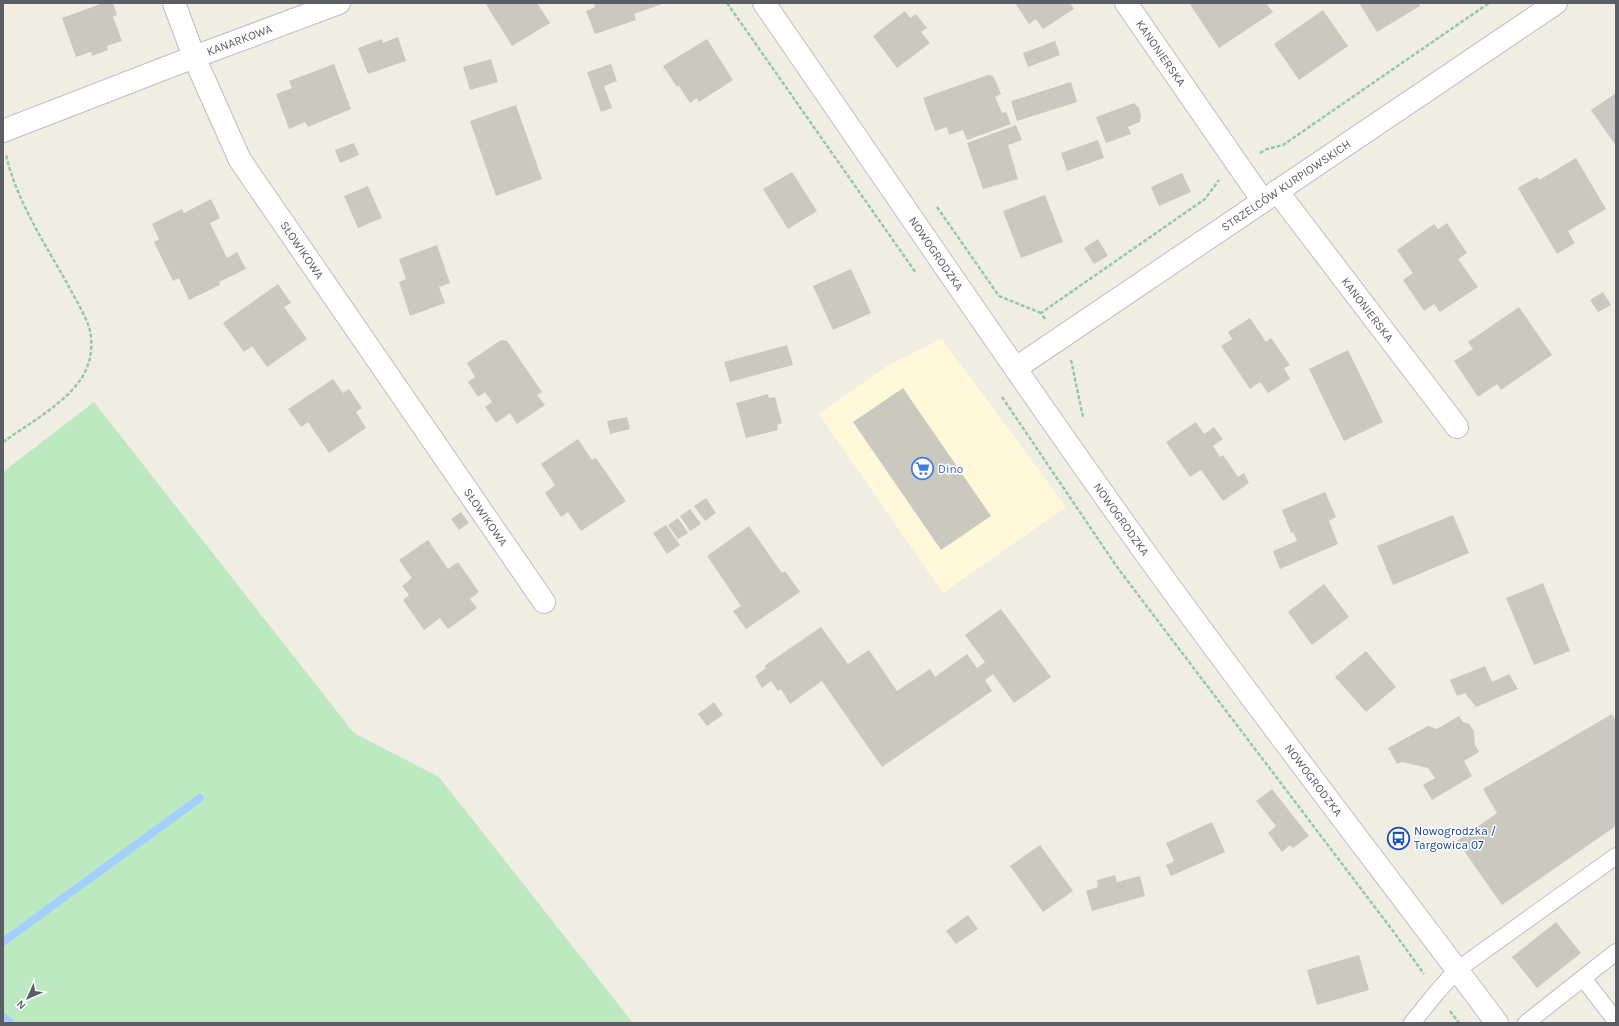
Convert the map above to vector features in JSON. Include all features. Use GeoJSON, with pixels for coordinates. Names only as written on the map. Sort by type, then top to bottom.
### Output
{"type":"FeatureCollection","features":[{"type":"Feature","properties":{"kind":"street","name":"KANARKOWA"},"geometry":{"type":"LineString","coordinates":[[174,3],[194,57],[339,3]]}},
{"type":"Feature","properties":{"kind":"street","name":"NOWOGRODZKA"},"geometry":{"type":"LineString","coordinates":[[764,3],[1016,368],[1193,619],[1497,1023]]}},
{"type":"Feature","properties":{"kind":"street","name":"KANONIERSKA"},"geometry":{"type":"LineString","coordinates":[[1126,3],[1270,196],[1457,427]]}},
{"type":"Feature","properties":{"kind":"street","name":"STRZELCÓW KURPIOWSKICH"},"geometry":{"type":"LineString","coordinates":[[1016,368],[1556,3]]}},
{"type":"Feature","properties":{"kind":"street"},"geometry":{"type":"LineString","coordinates":[[4,140],[194,57]]}},
{"type":"Feature","properties":{"kind":"street","name":"SŁOWIKOWA"},"geometry":{"type":"LineString","coordinates":[[194,57],[240,160],[544,602]]}},
{"type":"Feature","properties":{"kind":"lane"},"geometry":{"type":"LineString","coordinates":[[1412,1023],[1457,970],[1616,856]]}},
{"type":"Feature","properties":{"kind":"lane"},"geometry":{"type":"LineString","coordinates":[[1526,1023],[1616,952]]}},
{"type":"Feature","properties":{"kind":"lane"},"geometry":{"type":"LineString","coordinates":[[1583,978],[1616,1021]]}},
{"type":"Feature","properties":{"kind":"path"},"geometry":{"type":"LineString","coordinates":[[3,442],[58,402],[74,388],[88,367],[91,345],[89,326],[40,237],[14,182],[4,140]]}},
{"type":"Feature","properties":{"kind":"path"},"geometry":{"type":"LineString","coordinates":[[935,205],[999,296],[1041,313]]}},
{"type":"Feature","properties":{"kind":"shaded area"},"geometry":{"type":"Polygon","coordinates":[[[942,339],[1066,507],[943,593],[819,414],[890,364],[942,339]]]}},
{"type":"Feature","properties":{"kind":"green space"},"geometry":{"type":"Polygon","coordinates":[[[94,402],[354,733],[439,777],[633,1023],[3,1023],[3,472],[94,402]]]}},
{"type":"Feature","properties":{"kind":"building"},"geometry":{"type":"Polygon","coordinates":[[[103,3],[113,3],[117,15],[113,17],[122,41],[107,46],[108,50],[92,56],[91,52],[76,57],[62,18],[103,3]]]}},
{"type":"Feature","properties":{"kind":"building"},"geometry":{"type":"Polygon","coordinates":[[[485,3],[537,3],[550,23],[512,46],[485,3]]]}},
{"type":"Feature","properties":{"kind":"building"},"geometry":{"type":"Polygon","coordinates":[[[594,3],[665,3],[634,14],[636,20],[595,34],[586,11],[595,7],[594,3]]]}},
{"type":"Feature","properties":{"kind":"building"},"geometry":{"type":"Polygon","coordinates":[[[1015,3],[1070,3],[1074,9],[1043,29],[1036,19],[1029,24],[1015,3]]]}},
{"type":"Feature","properties":{"kind":"building"},"geometry":{"type":"Polygon","coordinates":[[[1189,3],[1266,3],[1273,12],[1219,48],[1189,3]]]}},
{"type":"Feature","properties":{"kind":"building"},"geometry":{"type":"Polygon","coordinates":[[[1359,3],[1419,3],[1420,6],[1377,32],[1359,3]]]}},
{"type":"Feature","properties":{"kind":"building"},"geometry":{"type":"Polygon","coordinates":[[[1323,10],[1348,46],[1299,80],[1274,44],[1323,10]]]}},
{"type":"Feature","properties":{"kind":"building"},"geometry":{"type":"Polygon","coordinates":[[[905,11],[910,18],[916,14],[927,28],[921,32],[930,43],[897,68],[873,36],[905,11]]]}},
{"type":"Feature","properties":{"kind":"building"},"geometry":{"type":"Polygon","coordinates":[[[398,37],[406,61],[368,74],[358,48],[382,39],[383,43],[398,37]]]}},
{"type":"Feature","properties":{"kind":"building"},"geometry":{"type":"Polygon","coordinates":[[[707,39],[733,80],[699,102],[697,98],[690,103],[663,66],[707,39]]]}},
{"type":"Feature","properties":{"kind":"building"},"geometry":{"type":"Polygon","coordinates":[[[1055,41],[1060,55],[1028,67],[1023,53],[1055,41]]]}},
{"type":"Feature","properties":{"kind":"building"},"geometry":{"type":"Polygon","coordinates":[[[491,59],[498,82],[470,90],[463,67],[491,59]]]}},
{"type":"Feature","properties":{"kind":"building"},"geometry":{"type":"Polygon","coordinates":[[[334,64],[351,109],[308,127],[305,122],[289,129],[276,94],[292,88],[289,81],[334,64]]]}},
{"type":"Feature","properties":{"kind":"building"},"geometry":{"type":"Polygon","coordinates":[[[611,64],[617,81],[604,86],[612,108],[601,112],[587,72],[611,64]]]}},
{"type":"Feature","properties":{"kind":"building"},"geometry":{"type":"Polygon","coordinates":[[[988,75],[993,76],[996,82],[1001,94],[995,97],[1002,113],[1006,112],[1011,124],[967,140],[963,130],[949,135],[947,127],[935,131],[923,98],[988,75]]]}},
{"type":"Feature","properties":{"kind":"building"},"geometry":{"type":"Polygon","coordinates":[[[1071,82],[1077,102],[1017,121],[1011,101],[1071,82]]]}},
{"type":"Feature","properties":{"kind":"building"},"geometry":{"type":"Polygon","coordinates":[[[1616,93],[1616,146],[1591,110],[1616,93]]]}},
{"type":"Feature","properties":{"kind":"building"},"geometry":{"type":"Polygon","coordinates":[[[1134,103],[1139,108],[1141,115],[1140,122],[1128,127],[1131,134],[1106,143],[1096,117],[1134,103]]]}},
{"type":"Feature","properties":{"kind":"building"},"geometry":{"type":"Polygon","coordinates":[[[516,105],[542,179],[496,196],[470,121],[516,105]]]}},
{"type":"Feature","properties":{"kind":"building"},"geometry":{"type":"Polygon","coordinates":[[[1016,125],[1022,140],[1008,145],[1018,179],[983,189],[967,143],[1016,125]]]}},
{"type":"Feature","properties":{"kind":"building"},"geometry":{"type":"Polygon","coordinates":[[[1098,140],[1104,158],[1067,171],[1061,153],[1098,140]]]}},
{"type":"Feature","properties":{"kind":"building"},"geometry":{"type":"Polygon","coordinates":[[[354,143],[359,155],[340,163],[335,150],[354,143]]]}},
{"type":"Feature","properties":{"kind":"building"},"geometry":{"type":"Polygon","coordinates":[[[1576,158],[1606,209],[1568,231],[1575,243],[1557,254],[1518,188],[1537,177],[1539,180],[1576,158]]]}},
{"type":"Feature","properties":{"kind":"building"},"geometry":{"type":"Polygon","coordinates":[[[792,172],[817,211],[788,229],[763,189],[792,172]]]}},
{"type":"Feature","properties":{"kind":"building"},"geometry":{"type":"Polygon","coordinates":[[[1182,173],[1191,192],[1159,206],[1151,187],[1182,173]]]}},
{"type":"Feature","properties":{"kind":"building"},"geometry":{"type":"Polygon","coordinates":[[[368,186],[382,218],[358,228],[344,196],[368,186]]]}},
{"type":"Feature","properties":{"kind":"building"},"geometry":{"type":"Polygon","coordinates":[[[1045,195],[1063,242],[1021,258],[1003,211],[1045,195]]]}},
{"type":"Feature","properties":{"kind":"building"},"geometry":{"type":"Polygon","coordinates":[[[211,199],[220,218],[210,223],[227,258],[237,252],[246,269],[219,282],[220,285],[189,300],[179,278],[173,281],[154,242],[159,239],[152,224],[182,209],[184,213],[211,199]]]}},
{"type":"Feature","properties":{"kind":"building"},"geometry":{"type":"Polygon","coordinates":[[[1447,223],[1467,253],[1458,259],[1478,287],[1440,312],[1434,304],[1424,311],[1403,280],[1413,273],[1397,250],[1434,224],[1438,229],[1447,223]]]}},
{"type":"Feature","properties":{"kind":"building"},"geometry":{"type":"Polygon","coordinates":[[[1098,239],[1108,256],[1094,264],[1084,248],[1098,239]]]}},
{"type":"Feature","properties":{"kind":"building"},"geometry":{"type":"Polygon","coordinates":[[[437,245],[450,283],[439,287],[445,303],[410,316],[399,282],[406,279],[399,259],[437,245]]]}},
{"type":"Feature","properties":{"kind":"building"},"geometry":{"type":"Polygon","coordinates":[[[851,269],[871,313],[833,330],[813,286],[851,269]]]}},
{"type":"Feature","properties":{"kind":"building"},"geometry":{"type":"Polygon","coordinates":[[[278,284],[291,303],[284,307],[307,339],[267,367],[252,346],[244,352],[223,323],[278,284]]]}},
{"type":"Feature","properties":{"kind":"building"},"geometry":{"type":"Polygon","coordinates":[[[1603,292],[1611,305],[1598,312],[1590,300],[1603,292]]]}},
{"type":"Feature","properties":{"kind":"building"},"geometry":{"type":"Polygon","coordinates":[[[1519,307],[1552,355],[1501,390],[1497,384],[1478,397],[1454,361],[1473,349],[1468,342],[1519,307]]]}},
{"type":"Feature","properties":{"kind":"building"},"geometry":{"type":"Polygon","coordinates":[[[1250,318],[1266,342],[1271,338],[1290,365],[1284,368],[1290,379],[1268,393],[1260,382],[1250,389],[1221,346],[1232,339],[1228,332],[1250,318]]]}},
{"type":"Feature","properties":{"kind":"building"},"geometry":{"type":"Polygon","coordinates":[[[501,340],[507,341],[542,392],[537,395],[545,405],[517,424],[510,413],[496,423],[485,407],[492,402],[485,392],[478,397],[468,382],[475,377],[467,363],[501,340]]]}},
{"type":"Feature","properties":{"kind":"building"},"geometry":{"type":"Polygon","coordinates":[[[787,345],[793,365],[730,382],[724,362],[787,345]]]}},
{"type":"Feature","properties":{"kind":"building"},"geometry":{"type":"Polygon","coordinates":[[[1348,350],[1383,422],[1344,441],[1309,369],[1348,350]]]}},
{"type":"Feature","properties":{"kind":"building"},"geometry":{"type":"Polygon","coordinates":[[[333,379],[343,393],[349,389],[362,408],[356,412],[366,428],[329,453],[308,422],[301,427],[288,409],[333,379]]]}},
{"type":"Feature","properties":{"kind":"building","name":"Dino"},"geometry":{"type":"Polygon","coordinates":[[[903,388],[991,516],[941,550],[853,422],[903,388]]]}},
{"type":"Feature","properties":{"kind":"building"},"geometry":{"type":"Polygon","coordinates":[[[768,394],[769,398],[775,397],[782,423],[777,425],[778,430],[746,438],[736,403],[768,394]]]}},
{"type":"Feature","properties":{"kind":"building"},"geometry":{"type":"Polygon","coordinates":[[[627,417],[630,429],[610,434],[607,421],[627,417]]]}},
{"type":"Feature","properties":{"kind":"building"},"geometry":{"type":"Polygon","coordinates":[[[1196,422],[1204,434],[1214,427],[1223,439],[1213,446],[1220,457],[1223,455],[1238,477],[1244,473],[1249,483],[1223,501],[1201,470],[1190,477],[1166,442],[1196,422]]]}},
{"type":"Feature","properties":{"kind":"building"},"geometry":{"type":"Polygon","coordinates":[[[578,439],[592,460],[596,458],[626,501],[581,531],[568,512],[561,517],[545,493],[555,485],[541,464],[578,439]]]}},
{"type":"Feature","properties":{"kind":"building"},"geometry":{"type":"Polygon","coordinates":[[[1325,492],[1336,517],[1329,521],[1338,544],[1280,569],[1273,551],[1297,541],[1293,532],[1291,533],[1282,510],[1325,492]]]}},
{"type":"Feature","properties":{"kind":"building"},"geometry":{"type":"Polygon","coordinates":[[[706,498],[716,513],[705,521],[694,506],[706,498]]]}},
{"type":"Feature","properties":{"kind":"building"},"geometry":{"type":"Polygon","coordinates":[[[690,509],[701,524],[690,531],[680,516],[690,509]]]}},
{"type":"Feature","properties":{"kind":"building"},"geometry":{"type":"Polygon","coordinates":[[[461,512],[469,523],[459,530],[451,519],[461,512]]]}},
{"type":"Feature","properties":{"kind":"building"},"geometry":{"type":"Polygon","coordinates":[[[1453,515],[1469,553],[1393,585],[1377,546],[1453,515]]]}},
{"type":"Feature","properties":{"kind":"building"},"geometry":{"type":"Polygon","coordinates":[[[678,518],[688,533],[678,539],[668,525],[678,518]]]}},
{"type":"Feature","properties":{"kind":"building"},"geometry":{"type":"Polygon","coordinates":[[[666,525],[680,545],[667,554],[653,533],[666,525]]]}},
{"type":"Feature","properties":{"kind":"building"},"geometry":{"type":"Polygon","coordinates":[[[749,526],[782,573],[785,571],[800,592],[746,629],[733,611],[741,606],[707,556],[749,526]]]}},
{"type":"Feature","properties":{"kind":"building"},"geometry":{"type":"Polygon","coordinates":[[[428,540],[448,569],[458,562],[479,592],[470,599],[477,608],[448,629],[440,618],[424,630],[403,600],[409,595],[402,586],[412,578],[399,560],[428,540]]]}},
{"type":"Feature","properties":{"kind":"building"},"geometry":{"type":"Polygon","coordinates":[[[1543,583],[1570,651],[1534,665],[1506,598],[1543,583]]]}},
{"type":"Feature","properties":{"kind":"building"},"geometry":{"type":"Polygon","coordinates":[[[1324,584],[1349,617],[1312,645],[1288,612],[1324,584]]]}},
{"type":"Feature","properties":{"kind":"building"},"geometry":{"type":"Polygon","coordinates":[[[1001,609],[1051,677],[1014,703],[993,674],[985,680],[992,691],[882,767],[822,681],[790,704],[781,689],[778,691],[771,681],[762,688],[755,676],[766,668],[764,666],[821,627],[848,664],[869,650],[897,691],[930,669],[935,677],[967,654],[977,668],[985,662],[965,635],[1001,609]]]}},
{"type":"Feature","properties":{"kind":"building"},"geometry":{"type":"Polygon","coordinates":[[[1366,651],[1396,687],[1366,712],[1335,677],[1366,651]]]}},
{"type":"Feature","properties":{"kind":"building"},"geometry":{"type":"Polygon","coordinates":[[[1485,666],[1492,682],[1509,674],[1518,689],[1476,707],[1465,693],[1457,696],[1450,680],[1485,666]]]}},
{"type":"Feature","properties":{"kind":"building"},"geometry":{"type":"Polygon","coordinates":[[[714,702],[723,715],[707,726],[698,714],[714,702]]]}},
{"type":"Feature","properties":{"kind":"building"},"geometry":{"type":"Polygon","coordinates":[[[1612,714],[1616,721],[1616,826],[1502,905],[1457,841],[1497,813],[1483,789],[1612,714]]]}},
{"type":"Feature","properties":{"kind":"building"},"geometry":{"type":"Polygon","coordinates":[[[1459,716],[1463,722],[1469,724],[1474,731],[1475,745],[1479,752],[1464,761],[1472,776],[1432,800],[1423,785],[1435,778],[1428,768],[1402,762],[1397,764],[1388,748],[1428,726],[1437,729],[1459,716]]]}},
{"type":"Feature","properties":{"kind":"building"},"geometry":{"type":"Polygon","coordinates":[[[1272,789],[1309,836],[1293,848],[1290,845],[1282,852],[1268,833],[1276,826],[1256,801],[1272,789]]]}},
{"type":"Feature","properties":{"kind":"building"},"geometry":{"type":"Polygon","coordinates":[[[1212,822],[1225,852],[1171,876],[1166,865],[1174,861],[1166,843],[1212,822]]]}},
{"type":"Feature","properties":{"kind":"building"},"geometry":{"type":"Polygon","coordinates":[[[1040,845],[1073,891],[1043,912],[1010,866],[1040,845]]]}},
{"type":"Feature","properties":{"kind":"building"},"geometry":{"type":"Polygon","coordinates":[[[1115,875],[1117,882],[1140,876],[1145,896],[1092,911],[1086,891],[1098,887],[1097,880],[1115,875]]]}},
{"type":"Feature","properties":{"kind":"building"},"geometry":{"type":"Polygon","coordinates":[[[968,915],[978,929],[956,944],[946,931],[968,915]]]}},
{"type":"Feature","properties":{"kind":"building"},"geometry":{"type":"Polygon","coordinates":[[[1556,922],[1581,953],[1537,988],[1512,957],[1556,922]]]}},
{"type":"Feature","properties":{"kind":"building"},"geometry":{"type":"Polygon","coordinates":[[[1359,955],[1369,990],[1317,1005],[1307,970],[1359,955]]]}},
{"type":"Feature","properties":{"kind":"waterway"},"geometry":{"type":"LineString","coordinates":[[3,942],[200,798]]}},
{"type":"Feature","properties":{"kind":"waterway"},"geometry":{"type":"LineString","coordinates":[[3,1017],[11,1023]]}},
{"type":"Feature","properties":{"kind":"place","name":"Dino"},"geometry":{"type":"Point","coordinates":[922,469]}},
{"type":"Feature","properties":{"kind":"place","name":"Nowogrodzka / Targowica 07"},"geometry":{"type":"Point","coordinates":[1399,838]}}]}
